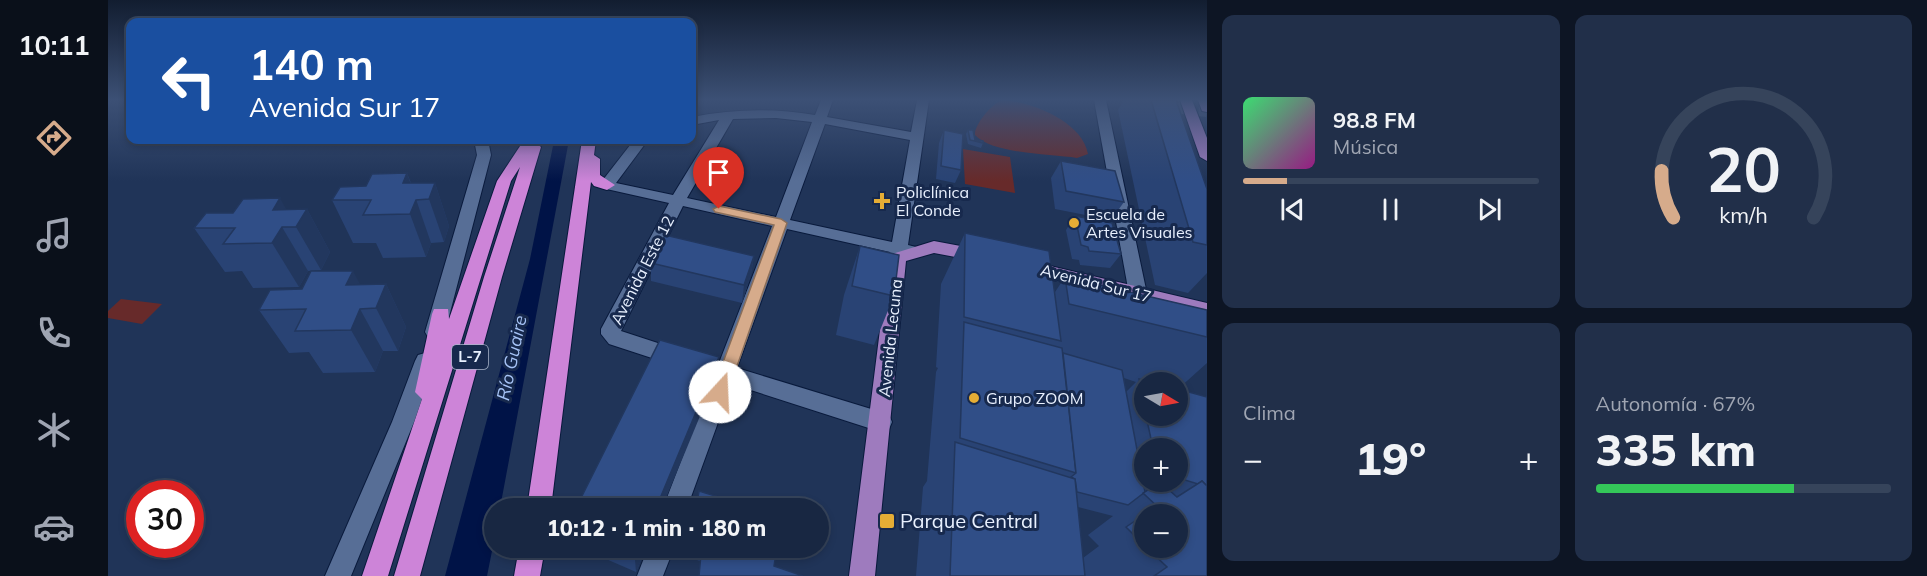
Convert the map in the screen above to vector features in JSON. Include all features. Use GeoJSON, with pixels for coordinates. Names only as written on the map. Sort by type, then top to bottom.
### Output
{"type":"FeatureCollection","features":[{"type":"Feature","properties":{"kind":"highway"},"geometry":{"type":"LineString","coordinates":[[375,576],[504,182],[528,144]]}},
{"type":"Feature","properties":{"kind":"highway","name":"L-7"},"geometry":{"type":"LineString","coordinates":[[407,576],[493,277],[535,144]]}},
{"type":"Feature","properties":{"kind":"highway"},"geometry":{"type":"LineString","coordinates":[[540,498],[588,144]]}},
{"type":"Feature","properties":{"kind":"highway"},"geometry":{"type":"LineString","coordinates":[[594,144],[592,175],[599,183],[607,185]]}},
{"type":"Feature","properties":{"kind":"highway"},"geometry":{"type":"LineString","coordinates":[[411,468],[441,314]]}},
{"type":"Feature","properties":{"kind":"highway"},"geometry":{"type":"LineString","coordinates":[[527,576],[530,558]]}},
{"type":"Feature","properties":{"kind":"main road"},"geometry":{"type":"LineString","coordinates":[[1196,127],[1207,157]]}},
{"type":"Feature","properties":{"kind":"main road"},"geometry":{"type":"LineString","coordinates":[[904,253],[942,253],[993,265]]}},
{"type":"Feature","properties":{"kind":"main road","name":"Avenida Lecuna"},"geometry":{"type":"LineString","coordinates":[[862,576],[904,253]]}},
{"type":"Feature","properties":{"kind":"main road","name":"Avenida Sur 17"},"geometry":{"type":"LineString","coordinates":[[1148,312],[1015,271],[1138,294],[1207,310]]}},
{"type":"Feature","properties":{"kind":"street","name":"Avenida Este 12"},"geometry":{"type":"LineString","coordinates":[[721,127],[678,200],[611,329],[611,334],[616,339],[727,373]]}},
{"type":"Feature","properties":{"kind":"street"},"geometry":{"type":"LineString","coordinates":[[679,498],[817,127]]}},
{"type":"Feature","properties":{"kind":"street"},"geometry":{"type":"LineString","coordinates":[[855,127],[916,137]]}},
{"type":"Feature","properties":{"kind":"street","name":"Avenida Lecuna"},"geometry":{"type":"LineString","coordinates":[[904,253],[918,127]]}},
{"type":"Feature","properties":{"kind":"street"},"geometry":{"type":"LineString","coordinates":[[1105,127],[1138,294]]}},
{"type":"Feature","properties":{"kind":"street"},"geometry":{"type":"LineString","coordinates":[[338,576],[404,422],[441,314],[484,155],[482,144]]}},
{"type":"Feature","properties":{"kind":"street"},"geometry":{"type":"LineString","coordinates":[[638,144],[607,185],[904,253]]}},
{"type":"Feature","properties":{"kind":"street"},"geometry":{"type":"LineString","coordinates":[[727,373],[881,422]]}},
{"type":"Feature","properties":{"kind":"street"},"geometry":{"type":"LineString","coordinates":[[650,576],[657,558]]}},
{"type":"Feature","properties":{"kind":"shaded area"},"geometry":{"type":"Polygon","coordinates":[[[977,127],[1070,127],[1084,142],[1088,154],[1077,158],[1008,150],[983,141],[975,135],[977,127]]]}},
{"type":"Feature","properties":{"kind":"shaded area"},"geometry":{"type":"Polygon","coordinates":[[[963,149],[1010,157],[1015,193],[965,184],[963,149]]]}},
{"type":"Feature","properties":{"kind":"shaded area"},"geometry":{"type":"Polygon","coordinates":[[[121,299],[162,304],[142,324],[108,318],[108,311],[121,299]]]}},
{"type":"Feature","properties":{"kind":"water","name":"Río Guaire"},"geometry":{"type":"Polygon","coordinates":[[[553,144],[568,144],[502,498],[484,498],[484,558],[491,558],[487,576],[445,576],[530,259],[553,144]]]}},
{"type":"Feature","properties":{"kind":"building"},"geometry":{"type":"Polygon","coordinates":[[[1159,127],[1185,127],[1207,189],[1207,245],[1193,242],[1159,127]]]}},
{"type":"Feature","properties":{"kind":"building"},"geometry":{"type":"Polygon","coordinates":[[[944,130],[963,134],[961,170],[941,166],[944,130]]]}},
{"type":"Feature","properties":{"kind":"building"},"geometry":{"type":"Polygon","coordinates":[[[968,130],[973,130],[975,140],[983,141],[983,143],[970,140],[968,130]]]}},
{"type":"Feature","properties":{"kind":"building"},"geometry":{"type":"Polygon","coordinates":[[[1061,161],[1115,171],[1124,202],[1066,191],[1061,161]]]}},
{"type":"Feature","properties":{"kind":"building"},"geometry":{"type":"Polygon","coordinates":[[[407,173],[403,183],[435,183],[429,199],[416,200],[410,214],[363,215],[371,200],[332,200],[340,187],[366,186],[372,174],[407,173]]]}},
{"type":"Feature","properties":{"kind":"building"},"geometry":{"type":"Polygon","coordinates":[[[280,198],[273,210],[307,209],[296,227],[282,227],[272,243],[223,244],[235,228],[194,228],[206,213],[233,213],[243,199],[280,198]]]}},
{"type":"Feature","properties":{"kind":"building"},"geometry":{"type":"Polygon","coordinates":[[[1075,216],[1112,223],[1121,254],[1089,251],[1088,247],[1081,245],[1075,216]]]}},
{"type":"Feature","properties":{"kind":"building"},"geometry":{"type":"Polygon","coordinates":[[[965,233],[1049,251],[1061,341],[964,317],[965,233]]]}},
{"type":"Feature","properties":{"kind":"building"},"geometry":{"type":"Polygon","coordinates":[[[665,235],[754,256],[744,285],[651,263],[665,235]]]}},
{"type":"Feature","properties":{"kind":"building"},"geometry":{"type":"Polygon","coordinates":[[[860,246],[899,255],[894,296],[852,286],[860,246]]]}},
{"type":"Feature","properties":{"kind":"building"},"geometry":{"type":"Polygon","coordinates":[[[311,271],[353,271],[346,285],[386,284],[376,308],[360,309],[351,330],[295,331],[306,309],[259,310],[270,290],[302,289],[311,271]]]}},
{"type":"Feature","properties":{"kind":"building"},"geometry":{"type":"Polygon","coordinates":[[[1065,277],[1207,310],[1207,337],[1069,304],[1065,277]]]}},
{"type":"Feature","properties":{"kind":"building"},"geometry":{"type":"Polygon","coordinates":[[[964,322],[1062,348],[1076,473],[960,438],[964,322]]]}},
{"type":"Feature","properties":{"kind":"building"},"geometry":{"type":"Polygon","coordinates":[[[660,340],[719,357],[660,498],[581,498],[660,340]]]}},
{"type":"Feature","properties":{"kind":"building"},"geometry":{"type":"Polygon","coordinates":[[[1063,353],[1122,370],[1135,438],[1134,492],[1145,492],[1128,505],[1077,492],[1075,479],[1071,477],[1076,473],[1063,353]]]}},
{"type":"Feature","properties":{"kind":"building"},"geometry":{"type":"Polygon","coordinates":[[[1188,392],[1207,397],[1207,486],[1202,481],[1198,484],[1188,481],[1188,438],[1151,438],[1148,426],[1188,426],[1188,392]]]}},
{"type":"Feature","properties":{"kind":"building"},"geometry":{"type":"Polygon","coordinates":[[[955,442],[1075,479],[1085,576],[950,576],[955,442]]]}},
{"type":"Feature","properties":{"kind":"building"},"geometry":{"type":"Polygon","coordinates":[[[1202,481],[1207,486],[1207,576],[1154,576],[1167,567],[1158,558],[1188,558],[1188,504],[1155,504],[1143,493],[1171,492],[1177,497],[1202,481]]]}},
{"type":"Feature","properties":{"kind":"building"},"geometry":{"type":"Polygon","coordinates":[[[699,491],[722,498],[698,498],[699,491]]]}},
{"type":"Feature","properties":{"kind":"building"},"geometry":{"type":"Polygon","coordinates":[[[1134,522],[1134,535],[1126,527],[1134,522]]]}},
{"type":"Feature","properties":{"kind":"building"},"geometry":{"type":"Polygon","coordinates":[[[701,558],[775,558],[774,566],[803,576],[699,576],[701,558]]]}},
{"type":"Feature","properties":{"kind":"place","name":"Policlínica El Conde"},"geometry":{"type":"Point","coordinates":[882,201]}},
{"type":"Feature","properties":{"kind":"place","name":"Escuela de Artes Visuales"},"geometry":{"type":"Point","coordinates":[1074,223]}},
{"type":"Feature","properties":{"kind":"place","name":"Grupo ZOOM"},"geometry":{"type":"Point","coordinates":[974,398]}},
{"type":"Feature","properties":{"kind":"place","name":"Parque Central"},"geometry":{"type":"Point","coordinates":[887,521]}},
{"type":"Feature","properties":{"kind":"route"},"geometry":{"type":"LineString","coordinates":[[719,209],[781,223],[720,392]]}}]}
